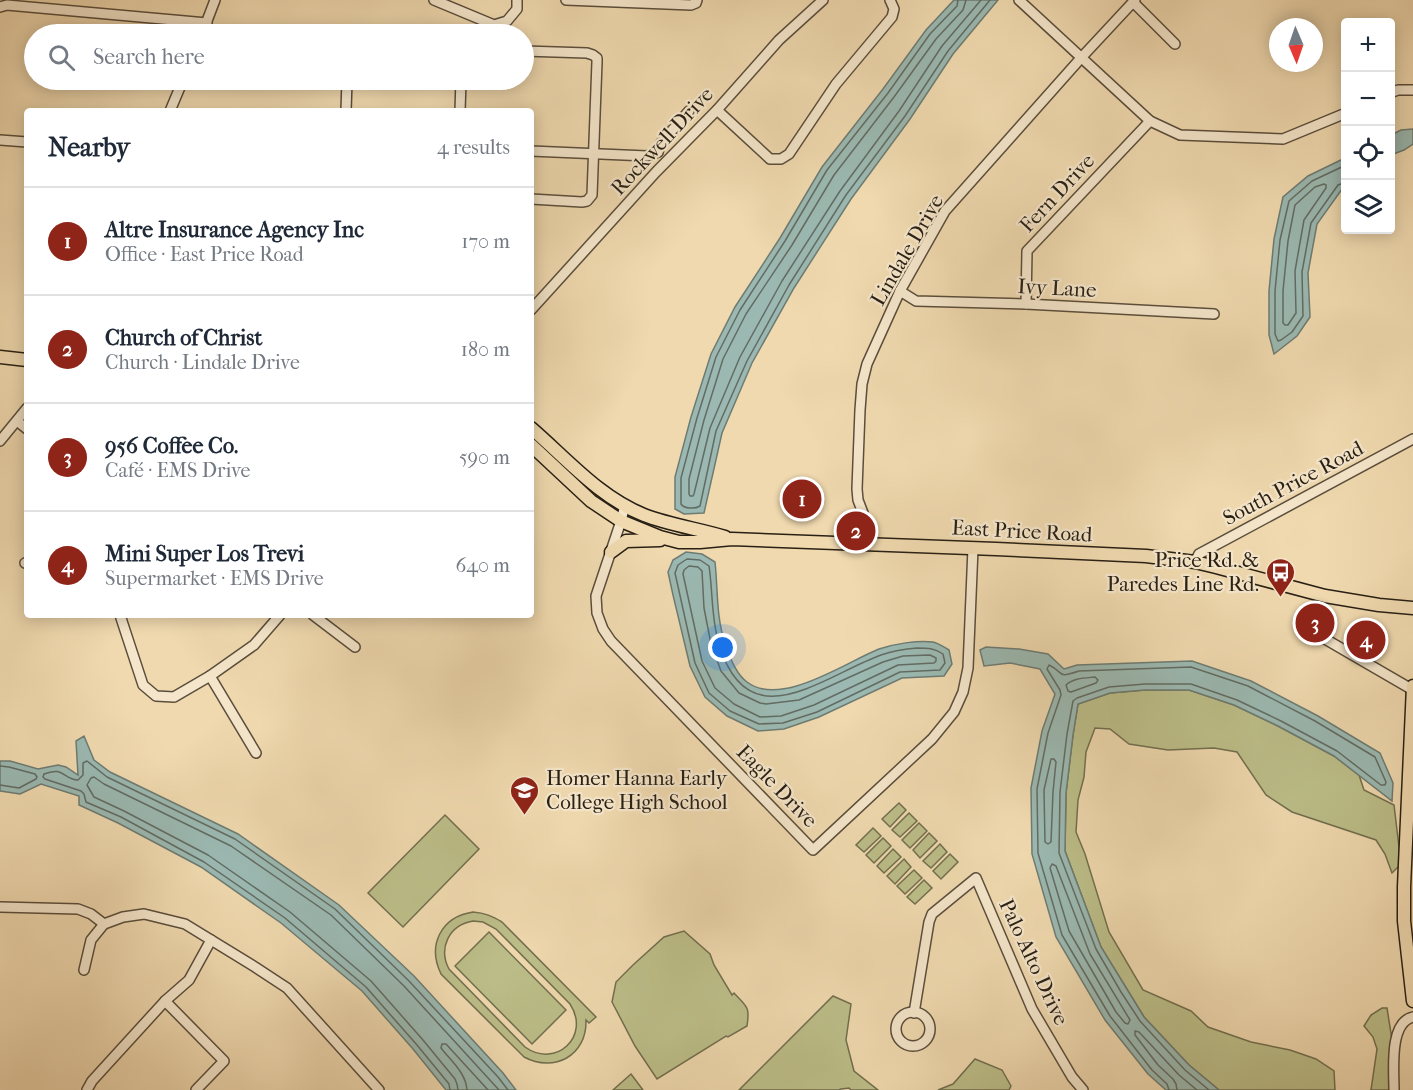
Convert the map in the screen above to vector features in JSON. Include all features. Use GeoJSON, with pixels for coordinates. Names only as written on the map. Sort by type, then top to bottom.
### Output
{"type":"FeatureCollection","features":[{"type":"Feature","properties":{"kind":"main road"},"geometry":{"type":"LineString","coordinates":[[0,357],[24,360]]}},
{"type":"Feature","properties":{"kind":"main road","name":"East Price Road"},"geometry":{"type":"LineString","coordinates":[[534,431],[585,478],[614,500],[643,515],[732,538]]}},
{"type":"Feature","properties":{"kind":"main road","name":"East Price Road"},"geometry":{"type":"LineString","coordinates":[[534,448],[591,501],[621,521],[678,542],[732,538],[1140,556],[1195,562],[1325,596],[1413,608]]}},
{"type":"Feature","properties":{"kind":"main road"},"geometry":{"type":"LineString","coordinates":[[610,552],[626,541],[670,539]]}},
{"type":"Feature","properties":{"kind":"main road"},"geometry":{"type":"LineString","coordinates":[[1413,688],[1404,887],[1404,921],[1413,1001]]}},
{"type":"Feature","properties":{"kind":"street"},"geometry":{"type":"LineString","coordinates":[[0,7],[7,5],[207,23],[215,0]]}},
{"type":"Feature","properties":{"kind":"street"},"geometry":{"type":"LineString","coordinates":[[434,0],[492,24]]}},
{"type":"Feature","properties":{"kind":"street"},"geometry":{"type":"LineString","coordinates":[[497,24],[507,21],[517,9],[517,0]]}},
{"type":"Feature","properties":{"kind":"street"},"geometry":{"type":"LineString","coordinates":[[566,0],[691,4],[696,2]]}},
{"type":"Feature","properties":{"kind":"street","name":"Rockwell Drive"},"geometry":{"type":"LineString","coordinates":[[534,307],[779,40],[823,0]]}},
{"type":"Feature","properties":{"kind":"street"},"geometry":{"type":"LineString","coordinates":[[717,110],[770,159],[781,159],[789,154],[836,84],[892,17],[894,9],[890,0]]}},
{"type":"Feature","properties":{"kind":"street"},"geometry":{"type":"LineString","coordinates":[[1019,0],[1150,121],[1180,135],[1283,139],[1341,115]]}},
{"type":"Feature","properties":{"kind":"street"},"geometry":{"type":"LineString","coordinates":[[1134,1],[1175,44]]}},
{"type":"Feature","properties":{"kind":"street","name":"Lindale Drive"},"geometry":{"type":"LineString","coordinates":[[864,544],[863,513],[857,489],[862,384],[867,364],[900,291],[945,211],[1134,1]]}},
{"type":"Feature","properties":{"kind":"street"},"geometry":{"type":"LineString","coordinates":[[534,51],[587,53],[597,58],[592,195],[587,201],[534,200]]}},
{"type":"Feature","properties":{"kind":"street"},"geometry":{"type":"LineString","coordinates":[[171,108],[179,90]]}},
{"type":"Feature","properties":{"kind":"street"},"geometry":{"type":"LineString","coordinates":[[346,108],[347,90]]}},
{"type":"Feature","properties":{"kind":"street"},"geometry":{"type":"LineString","coordinates":[[460,108],[461,90]]}},
{"type":"Feature","properties":{"kind":"street"},"geometry":{"type":"LineString","coordinates":[[1395,91],[1413,90]]}},
{"type":"Feature","properties":{"kind":"street"},"geometry":{"type":"LineString","coordinates":[[658,152],[661,143],[689,111]]}},
{"type":"Feature","properties":{"kind":"street","name":"Fern Drive"},"geometry":{"type":"LineString","coordinates":[[1026,304],[1027,251],[1150,121]]}},
{"type":"Feature","properties":{"kind":"street"},"geometry":{"type":"LineString","coordinates":[[0,140],[24,142]]}},
{"type":"Feature","properties":{"kind":"street"},"geometry":{"type":"LineString","coordinates":[[534,151],[610,154],[618,150],[658,152],[667,160]]}},
{"type":"Feature","properties":{"kind":"street","name":"Ivy Lane"},"geometry":{"type":"LineString","coordinates":[[900,291],[916,301],[1214,314]]}},
{"type":"Feature","properties":{"kind":"street"},"geometry":{"type":"LineString","coordinates":[[0,441],[24,412]]}},
{"type":"Feature","properties":{"kind":"street"},"geometry":{"type":"LineString","coordinates":[[17,420],[24,426]]}},
{"type":"Feature","properties":{"kind":"street","name":"South Price Road"},"geometry":{"type":"LineString","coordinates":[[1195,562],[1198,554],[1413,440]]}},
{"type":"Feature","properties":{"kind":"street","name":"Eagle Drive"},"geometry":{"type":"LineString","coordinates":[[625,505],[596,596],[597,614],[603,629],[611,641],[813,850],[932,739],[954,712],[963,692],[968,668],[973,548]]}},
{"type":"Feature","properties":{"kind":"street"},"geometry":{"type":"LineString","coordinates":[[121,618],[143,685],[156,696],[174,697],[210,676],[254,645],[277,618]]}},
{"type":"Feature","properties":{"kind":"street"},"geometry":{"type":"LineString","coordinates":[[317,618],[355,647]]}},
{"type":"Feature","properties":{"kind":"street"},"geometry":{"type":"LineString","coordinates":[[1301,625],[1413,688]]}},
{"type":"Feature","properties":{"kind":"street"},"geometry":{"type":"LineString","coordinates":[[210,676],[256,753]]}},
{"type":"Feature","properties":{"kind":"street","name":"Palo Alto Drive"},"geometry":{"type":"LineString","coordinates":[[914,1012],[932,914],[976,878],[1032,1009],[1072,1077],[1083,1090]]}},
{"type":"Feature","properties":{"kind":"street"},"geometry":{"type":"LineString","coordinates":[[0,907],[78,909],[91,914],[105,924]]}},
{"type":"Feature","properties":{"kind":"street"},"geometry":{"type":"LineString","coordinates":[[84,970],[91,940],[105,924],[123,917],[144,914],[185,924],[287,988],[379,1090]]}},
{"type":"Feature","properties":{"kind":"street"},"geometry":{"type":"LineString","coordinates":[[87,1090],[92,1081],[165,1001],[189,980],[211,940]]}},
{"type":"Feature","properties":{"kind":"street"},"geometry":{"type":"LineString","coordinates":[[165,1001],[225,1061],[196,1090]]}},
{"type":"Feature","properties":{"kind":"street"},"geometry":{"type":"LineString","coordinates":[[1394,1090],[1395,1041],[1402,1022],[1413,1017]]}},
{"type":"Feature","properties":{"kind":"green space"},"geometry":{"type":"Polygon","coordinates":[[[1189,690],[1234,705],[1334,756],[1359,775],[1364,790],[1394,805],[1401,864],[1392,873],[1385,854],[1376,840],[1292,812],[1266,795],[1237,752],[1214,748],[1168,750],[1129,744],[1110,729],[1095,728],[1086,752],[1084,777],[1078,800],[1076,832],[1109,932],[1143,990],[1191,1011],[1208,1027],[1251,1042],[1290,1050],[1316,1059],[1334,1071],[1335,1090],[1219,1090],[1189,1065],[1144,1017],[1101,947],[1065,851],[1066,793],[1078,704],[1110,693],[1189,690]]]}},
{"type":"Feature","properties":{"kind":"green space"},"geometry":{"type":"Polygon","coordinates":[[[899,803],[906,810],[890,827],[882,819],[899,803]]]}},
{"type":"Feature","properties":{"kind":"green space"},"geometry":{"type":"Polygon","coordinates":[[[909,813],[917,821],[900,837],[892,830],[909,813]]]}},
{"type":"Feature","properties":{"kind":"green space"},"geometry":{"type":"Polygon","coordinates":[[[445,815],[479,849],[403,927],[368,893],[445,815]]]}},
{"type":"Feature","properties":{"kind":"green space"},"geometry":{"type":"Polygon","coordinates":[[[919,823],[927,831],[910,848],[902,840],[919,823]]]}},
{"type":"Feature","properties":{"kind":"green space"},"geometry":{"type":"Polygon","coordinates":[[[873,828],[881,836],[864,852],[856,845],[873,828]]]}},
{"type":"Feature","properties":{"kind":"green space"},"geometry":{"type":"Polygon","coordinates":[[[929,833],[937,841],[920,858],[913,850],[929,833]]]}},
{"type":"Feature","properties":{"kind":"green space"},"geometry":{"type":"Polygon","coordinates":[[[883,838],[891,846],[874,863],[866,855],[883,838]]]}},
{"type":"Feature","properties":{"kind":"green space"},"geometry":{"type":"Polygon","coordinates":[[[940,844],[947,852],[931,868],[923,861],[940,844]]]}},
{"type":"Feature","properties":{"kind":"green space"},"geometry":{"type":"Polygon","coordinates":[[[893,849],[901,857],[884,873],[877,866],[893,849]]]}},
{"type":"Feature","properties":{"kind":"green space"},"geometry":{"type":"Polygon","coordinates":[[[950,854],[958,862],[941,879],[933,871],[950,854]]]}},
{"type":"Feature","properties":{"kind":"green space"},"geometry":{"type":"Polygon","coordinates":[[[904,859],[911,867],[895,884],[887,876],[904,859]]]}},
{"type":"Feature","properties":{"kind":"green space"},"geometry":{"type":"Polygon","coordinates":[[[914,870],[922,878],[905,894],[897,886],[914,870]]]}},
{"type":"Feature","properties":{"kind":"green space"},"geometry":{"type":"Polygon","coordinates":[[[924,880],[932,888],[915,904],[907,897],[924,880]]]}},
{"type":"Feature","properties":{"kind":"green space"},"geometry":{"type":"Polygon","coordinates":[[[473,912],[481,913],[502,922],[596,1017],[589,1023],[586,1020],[585,1033],[575,1052],[557,1062],[546,1063],[524,1057],[441,974],[436,953],[440,934],[445,926],[462,915],[473,912]],[[483,922],[465,923],[452,932],[445,946],[449,969],[525,1047],[537,1053],[558,1052],[567,1046],[576,1027],[575,1016],[570,1004],[496,929],[483,922]]]}},
{"type":"Feature","properties":{"kind":"green space"},"geometry":{"type":"Polygon","coordinates":[[[684,931],[710,954],[732,995],[734,993],[745,1004],[748,1010],[747,1026],[726,1036],[657,1079],[635,1046],[612,1002],[616,982],[633,965],[664,937],[684,931]]]}},
{"type":"Feature","properties":{"kind":"green space"},"geometry":{"type":"Polygon","coordinates":[[[489,932],[566,1010],[532,1044],[455,966],[489,932]]]}},
{"type":"Feature","properties":{"kind":"green space"},"geometry":{"type":"Polygon","coordinates":[[[833,996],[851,1004],[846,1040],[854,1071],[878,1090],[851,1090],[849,1088],[839,1090],[739,1090],[833,996]]]}},
{"type":"Feature","properties":{"kind":"green space"},"geometry":{"type":"Polygon","coordinates":[[[1382,1008],[1387,1008],[1393,1046],[1389,1090],[1371,1090],[1377,1049],[1373,1037],[1364,1026],[1371,1015],[1382,1008]]]}},
{"type":"Feature","properties":{"kind":"green space"},"geometry":{"type":"Polygon","coordinates":[[[975,1059],[1002,1070],[1011,1086],[1009,1090],[938,1090],[953,1084],[975,1059]]]}},
{"type":"Feature","properties":{"kind":"green space"},"geometry":{"type":"Polygon","coordinates":[[[631,1074],[643,1090],[613,1090],[631,1074]]]}},
{"type":"Feature","properties":{"kind":"water"},"geometry":{"type":"Polygon","coordinates":[[[954,0],[998,0],[953,54],[910,119],[851,199],[794,288],[752,363],[722,433],[704,513],[684,514],[675,509],[675,477],[711,354],[735,307],[780,238],[822,167],[926,30],[954,0]]]}},
{"type":"Feature","properties":{"kind":"water"},"geometry":{"type":"Polygon","coordinates":[[[1413,129],[1413,144],[1395,153],[1395,133],[1413,129]]]}},
{"type":"Feature","properties":{"kind":"water"},"geometry":{"type":"Polygon","coordinates":[[[1341,160],[1341,191],[1317,224],[1308,273],[1310,317],[1297,336],[1274,354],[1269,335],[1269,291],[1274,239],[1283,197],[1308,176],[1341,160]]]}},
{"type":"Feature","properties":{"kind":"water"},"geometry":{"type":"Polygon","coordinates":[[[686,552],[702,554],[715,562],[720,623],[729,653],[736,670],[743,679],[761,689],[777,690],[795,686],[832,672],[879,649],[906,643],[937,643],[949,650],[952,664],[944,676],[902,678],[819,717],[784,729],[758,731],[727,716],[705,697],[690,666],[668,572],[673,560],[686,552]]]}},
{"type":"Feature","properties":{"kind":"water"},"geometry":{"type":"Polygon","coordinates":[[[986,647],[1048,654],[1064,669],[1077,665],[1192,661],[1251,681],[1318,716],[1380,753],[1393,783],[1392,801],[1334,756],[1234,705],[1189,690],[1110,693],[1078,704],[1066,793],[1065,851],[1101,947],[1144,1017],[1189,1065],[1219,1090],[1166,1090],[1148,1074],[1105,1020],[1056,937],[1032,854],[1031,788],[1042,731],[1055,694],[1040,669],[1010,663],[984,666],[980,650],[986,647]]]}},
{"type":"Feature","properties":{"kind":"water"},"geometry":{"type":"Polygon","coordinates":[[[84,736],[94,760],[110,772],[238,834],[339,905],[414,976],[516,1090],[446,1090],[362,991],[281,923],[201,867],[79,805],[79,796],[41,784],[20,794],[0,791],[0,761],[10,761],[38,769],[58,765],[78,775],[76,741],[84,736]]]}},
{"type":"Feature","properties":{"kind":"place","name":"Altre Insurance Agency Inc"},"geometry":{"type":"Point","coordinates":[802,499]}},
{"type":"Feature","properties":{"kind":"place","name":"Church of Christ"},"geometry":{"type":"Point","coordinates":[856,531]}},
{"type":"Feature","properties":{"kind":"place","name":"Price Rd. & Paredes Line Rd."},"geometry":{"type":"Point","coordinates":[1280,598]}},
{"type":"Feature","properties":{"kind":"place","name":"956 Coffee Co."},"geometry":{"type":"Point","coordinates":[1315,623]}},
{"type":"Feature","properties":{"kind":"place","name":"Mini Super Los Trevi"},"geometry":{"type":"Point","coordinates":[1366,640]}},
{"type":"Feature","properties":{"kind":"place","name":"Homer Hanna Early College High School"},"geometry":{"type":"Point","coordinates":[525,816]}}]}
